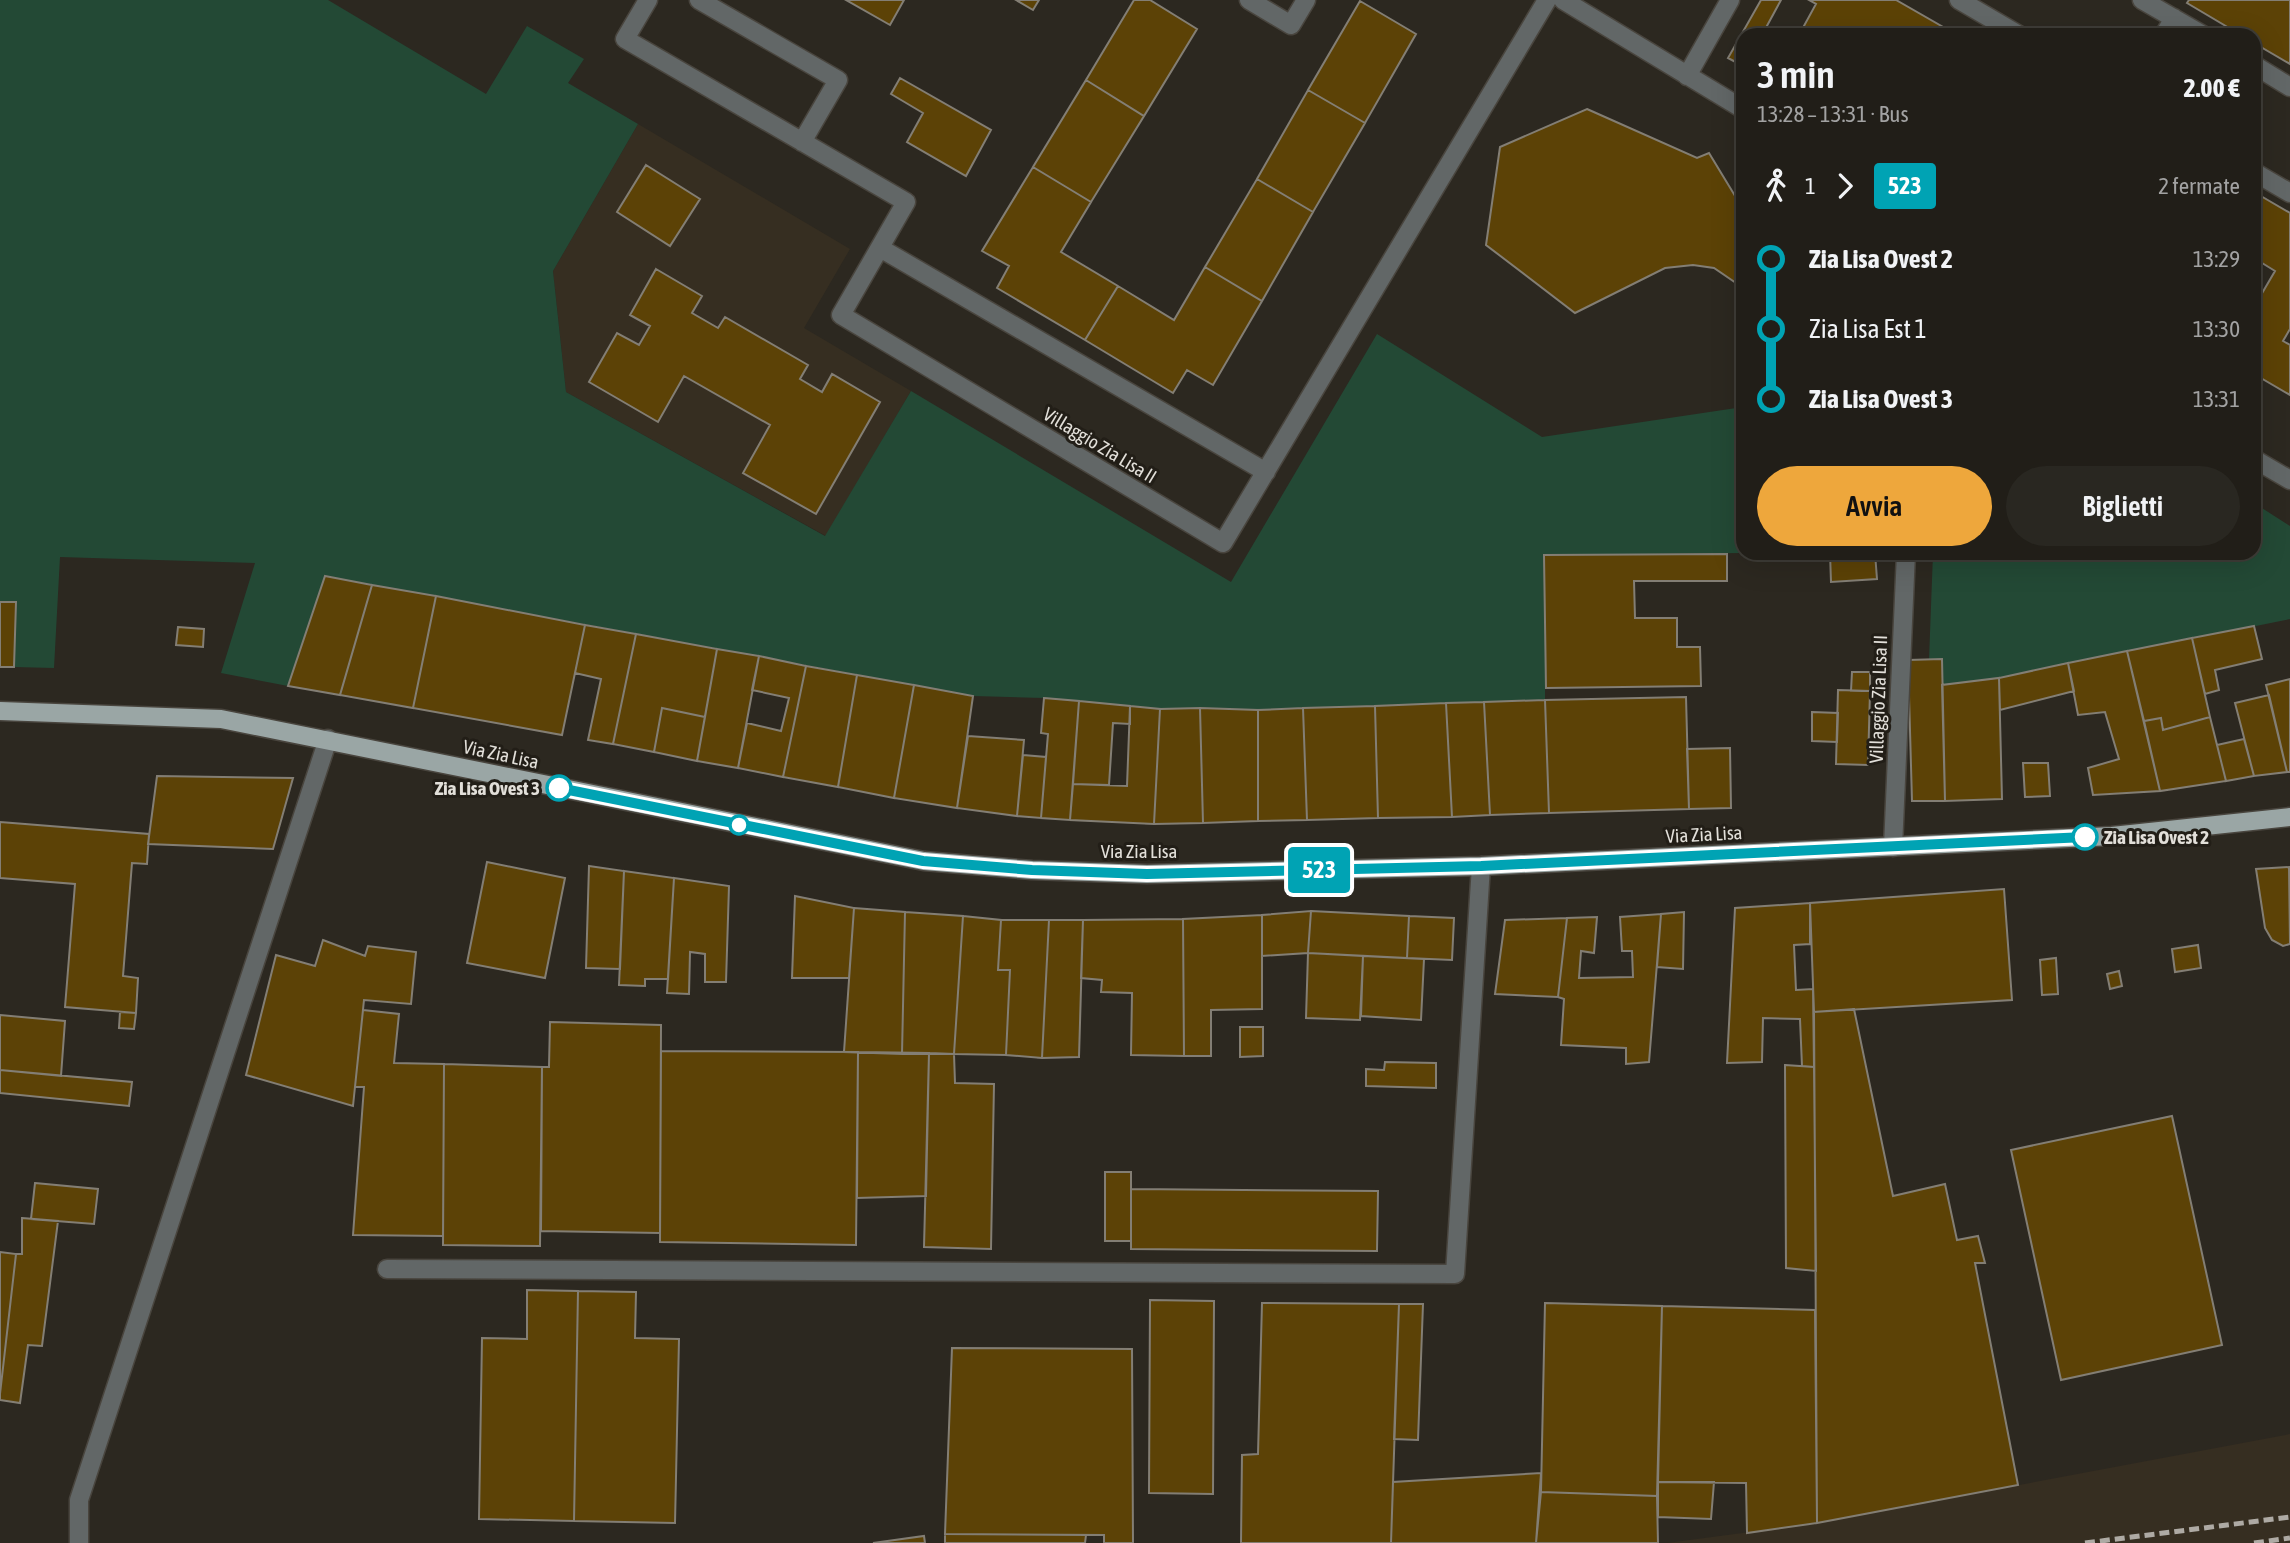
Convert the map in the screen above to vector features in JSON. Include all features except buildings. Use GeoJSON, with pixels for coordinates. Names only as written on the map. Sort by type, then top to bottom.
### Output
{"type":"FeatureCollection","features":[{"type":"Feature","properties":{"kind":"main road","name":"Via Zia Lisa"},"geometry":{"type":"LineString","coordinates":[[0,711],[221,719],[923,861],[1032,870],[1147,874],[1481,866],[2112,836],[2290,817]]}},
{"type":"Feature","properties":{"kind":"street","name":"Villaggio Zia Lisa II"},"geometry":{"type":"LineString","coordinates":[[648,0],[625,39],[906,202],[841,315],[1223,543],[1547,0]]}},
{"type":"Feature","properties":{"kind":"street"},"geometry":{"type":"LineString","coordinates":[[699,0],[838,80],[802,142]]}},
{"type":"Feature","properties":{"kind":"street"},"geometry":{"type":"LineString","coordinates":[[1249,0],[1291,25],[1307,0]]}},
{"type":"Feature","properties":{"kind":"street"},"geometry":{"type":"LineString","coordinates":[[1563,0],[1736,105]]}},
{"type":"Feature","properties":{"kind":"street"},"geometry":{"type":"LineString","coordinates":[[1687,76],[1730,0]]}},
{"type":"Feature","properties":{"kind":"street"},"geometry":{"type":"LineString","coordinates":[[1959,0],[2007,28]]}},
{"type":"Feature","properties":{"kind":"street"},"geometry":{"type":"LineString","coordinates":[[2141,0],[2191,28]]}},
{"type":"Feature","properties":{"kind":"street"},"geometry":{"type":"LineString","coordinates":[[2168,28],[2174,18]]}},
{"type":"Feature","properties":{"kind":"street"},"geometry":{"type":"LineString","coordinates":[[2261,69],[2290,87]]}},
{"type":"Feature","properties":{"kind":"street"},"geometry":{"type":"LineString","coordinates":[[2261,176],[2290,193]]}},
{"type":"Feature","properties":{"kind":"street"},"geometry":{"type":"LineString","coordinates":[[880,248],[1266,472]]}},
{"type":"Feature","properties":{"kind":"street"},"geometry":{"type":"LineString","coordinates":[[2261,463],[2290,480]]}},
{"type":"Feature","properties":{"kind":"street","name":"Villaggio Zia Lisa II"},"geometry":{"type":"LineString","coordinates":[[1893,846],[1906,560]]}},
{"type":"Feature","properties":{"kind":"street"},"geometry":{"type":"LineString","coordinates":[[79,1543],[79,1500],[328,739]]}},
{"type":"Feature","properties":{"kind":"street"},"geometry":{"type":"LineString","coordinates":[[387,1269],[1455,1274],[1481,866]]}},
{"type":"Feature","properties":{"kind":"shaded area"},"geometry":{"type":"Polygon","coordinates":[[[638,124],[850,249],[804,328],[911,391],[826,536],[566,392],[553,271],[638,124]]]}},
{"type":"Feature","properties":{"kind":"shaded area"},"geometry":{"type":"Polygon","coordinates":[[[2290,1434],[2290,1543],[1667,1543],[1817,1523],[2290,1434]]]}},
{"type":"Feature","properties":{"kind":"green space"},"geometry":{"type":"Polygon","coordinates":[[[0,0],[328,0],[486,94],[527,26],[584,59],[568,83],[638,124],[553,271],[566,392],[825,536],[911,391],[1231,582],[1377,334],[1542,437],[1736,408],[1736,553],[1545,555],[1545,700],[1258,710],[1160,709],[1044,698],[973,696],[325,576],[288,686],[221,673],[255,563],[60,557],[54,668],[14,667],[16,602],[0,602],[0,0]]]}},
{"type":"Feature","properties":{"kind":"green space"},"geometry":{"type":"Polygon","coordinates":[[[2261,507],[2290,526],[2290,619],[1999,678],[1942,685],[1929,660],[1933,560],[2261,560],[2261,507]]]}},
{"type":"Feature","properties":{"kind":"railway"},"geometry":{"type":"LineString","coordinates":[[2085,1543],[2290,1517]]}},
{"type":"Feature","properties":{"kind":"railway"},"geometry":{"type":"LineString","coordinates":[[2254,1543],[2290,1538]]}},
{"type":"Feature","properties":{"kind":"bus line","name":"523"},"geometry":{"type":"LineString","coordinates":[[559,788],[923,861],[1032,870],[1147,874],[1481,866],[2085,837]]}},
{"type":"Feature","properties":{"kind":"place","name":"Zia Lisa Ovest 3"},"geometry":{"type":"Point","coordinates":[559,788]}},
{"type":"Feature","properties":{"kind":"place","name":"Zia Lisa Ovest 2"},"geometry":{"type":"Point","coordinates":[2085,837]}}]}
